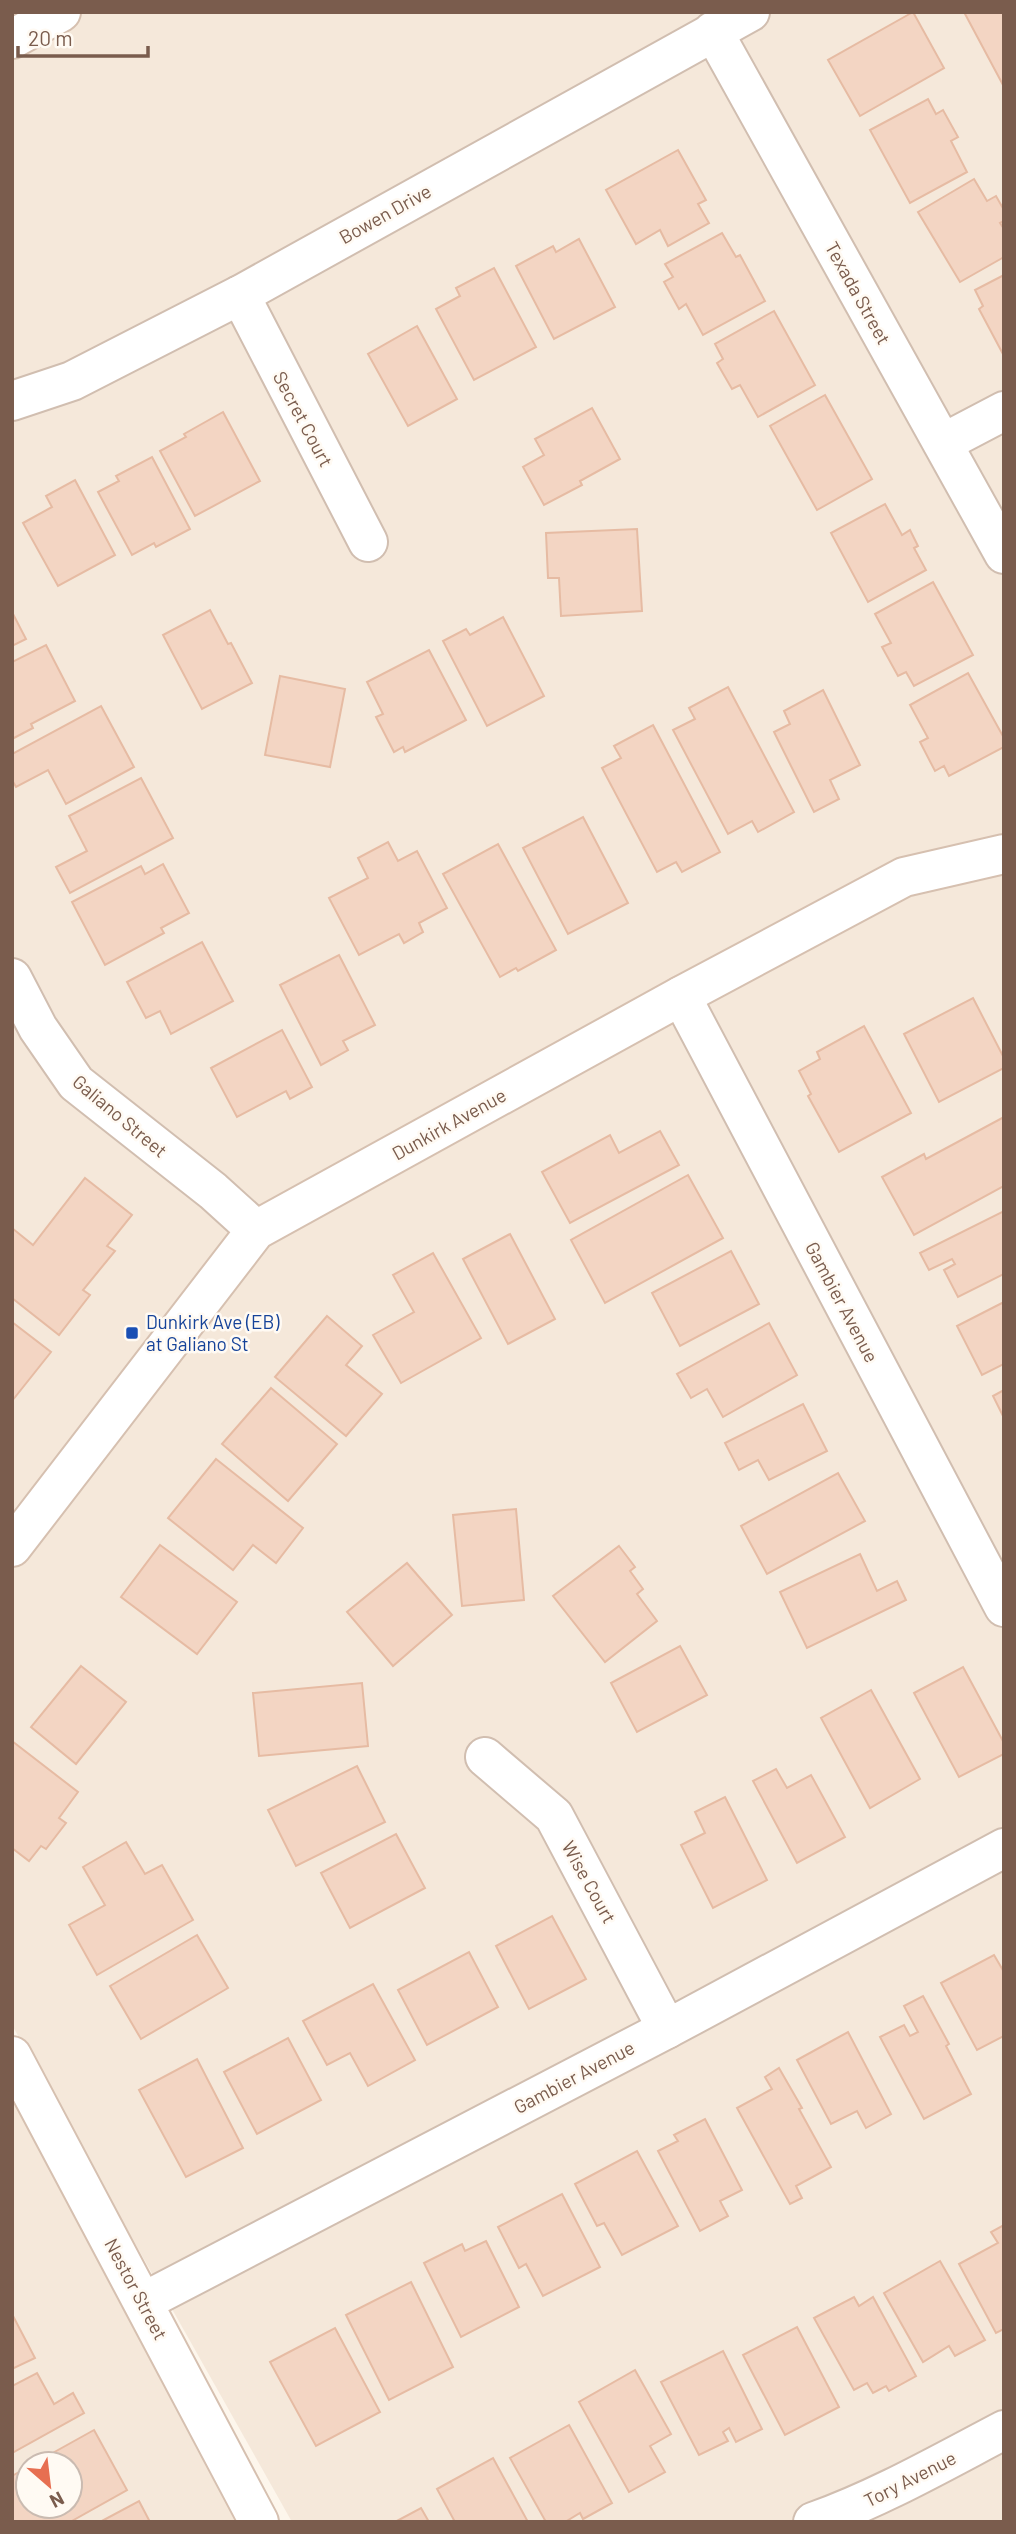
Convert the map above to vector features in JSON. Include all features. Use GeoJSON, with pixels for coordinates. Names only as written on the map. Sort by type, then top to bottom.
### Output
{"type":"FeatureCollection","features":[{"type":"Feature","properties":{"kind":"street"},"geometry":{"type":"LineString","coordinates":[[12,39],[61,12]]}},
{"type":"Feature","properties":{"kind":"street","name":"Bowen Drive"},"geometry":{"type":"LineString","coordinates":[[12,401],[72,380],[240,295],[750,12]]}},
{"type":"Feature","properties":{"kind":"street","name":"Texada Street"},"geometry":{"type":"LineString","coordinates":[[713,31],[1004,554]]}},
{"type":"Feature","properties":{"kind":"street","name":"Secret Court"},"geometry":{"type":"LineString","coordinates":[[240,295],[368,542]]}},
{"type":"Feature","properties":{"kind":"street"},"geometry":{"type":"LineString","coordinates":[[943,443],[1004,411]]}},
{"type":"Feature","properties":{"kind":"street","name":"Dunkirk Avenue"},"geometry":{"type":"LineString","coordinates":[[12,1547],[256,1230],[681,996],[904,877],[1004,854]]}},
{"type":"Feature","properties":{"kind":"street","name":"Galiano Street"},"geometry":{"type":"LineString","coordinates":[[12,978],[44,1038],[76,1083],[213,1191],[256,1230]]}},
{"type":"Feature","properties":{"kind":"street","name":"Gambier Avenue"},"geometry":{"type":"LineString","coordinates":[[681,996],[1004,1607]]}},
{"type":"Feature","properties":{"kind":"street","name":"Wise Court"},"geometry":{"type":"LineString","coordinates":[[485,1757],[554,1816],[667,2029]]}},
{"type":"Feature","properties":{"kind":"street","name":"Gambier Avenue"},"geometry":{"type":"LineString","coordinates":[[143,2302],[667,2029],[1004,1847]]}},
{"type":"Feature","properties":{"kind":"street","name":"Nestor Street"},"geometry":{"type":"LineString","coordinates":[[12,2056],[259,2522]]}},
{"type":"Feature","properties":{"kind":"street","name":"Tory Avenue"},"geometry":{"type":"LineString","coordinates":[[813,2522],[848,2510],[1004,2431]]}},
{"type":"Feature","properties":{"kind":"shaded area"},"geometry":{"type":"Polygon","coordinates":[[[12,12],[1004,12],[1004,842],[248,1225],[12,1512],[12,12]]]}},
{"type":"Feature","properties":{"kind":"shaded area"},"geometry":{"type":"Polygon","coordinates":[[[1004,874],[1004,2522],[292,2522],[12,2025],[12,1529],[247,1241],[904,883],[1004,874]]]}},
{"type":"Feature","properties":{"kind":"shaded area"},"geometry":{"type":"Polygon","coordinates":[[[12,2070],[252,2522],[12,2522],[12,2070]]]}},
{"type":"Feature","properties":{"kind":"building"},"geometry":{"type":"Polygon","coordinates":[[[913,12],[944,68],[860,116],[828,60],[913,12]]]}},
{"type":"Feature","properties":{"kind":"building"},"geometry":{"type":"Polygon","coordinates":[[[964,12],[1004,12],[1004,85],[1003,85],[964,12]]]}},
{"type":"Feature","properties":{"kind":"building"},"geometry":{"type":"Polygon","coordinates":[[[928,99],[936,114],[943,110],[958,137],[951,141],[967,172],[910,203],[870,130],[928,99]]]}},
{"type":"Feature","properties":{"kind":"building"},"geometry":{"type":"Polygon","coordinates":[[[678,150],[706,200],[698,204],[709,223],[668,246],[660,230],[636,244],[606,190],[678,150]]]}},
{"type":"Feature","properties":{"kind":"building"},"geometry":{"type":"Polygon","coordinates":[[[974,179],[987,201],[996,196],[1004,210],[1004,221],[1000,223],[1004,229],[1004,257],[960,282],[918,212],[974,179]]]}},
{"type":"Feature","properties":{"kind":"building"},"geometry":{"type":"Polygon","coordinates":[[[722,233],[736,257],[740,255],[765,301],[703,335],[686,304],[679,309],[664,282],[673,277],[665,264],[722,233]]]}},
{"type":"Feature","properties":{"kind":"building"},"geometry":{"type":"Polygon","coordinates":[[[579,239],[615,307],[554,339],[516,266],[553,246],[556,252],[579,239]]]}},
{"type":"Feature","properties":{"kind":"building"},"geometry":{"type":"Polygon","coordinates":[[[494,268],[536,347],[474,380],[436,309],[460,296],[456,288],[494,268]]]}},
{"type":"Feature","properties":{"kind":"building"},"geometry":{"type":"Polygon","coordinates":[[[1004,275],[1004,356],[979,309],[983,306],[975,290],[1004,275]]]}},
{"type":"Feature","properties":{"kind":"building"},"geometry":{"type":"Polygon","coordinates":[[[774,311],[815,385],[758,417],[740,385],[732,389],[717,363],[723,359],[715,344],[774,311]]]}},
{"type":"Feature","properties":{"kind":"building"},"geometry":{"type":"Polygon","coordinates":[[[417,326],[457,399],[408,426],[368,354],[417,326]]]}},
{"type":"Feature","properties":{"kind":"building"},"geometry":{"type":"Polygon","coordinates":[[[825,395],[872,479],[817,510],[770,426],[825,395]]]}},
{"type":"Feature","properties":{"kind":"building"},"geometry":{"type":"Polygon","coordinates":[[[592,408],[620,459],[580,481],[582,485],[544,505],[523,467],[544,455],[535,439],[592,408]]]}},
{"type":"Feature","properties":{"kind":"building"},"geometry":{"type":"Polygon","coordinates":[[[223,412],[260,481],[195,516],[160,451],[223,412]]]}},
{"type":"Feature","properties":{"kind":"building"},"geometry":{"type":"Polygon","coordinates":[[[152,457],[190,529],[156,547],[154,543],[132,555],[98,492],[119,481],[116,476],[152,457]]]}},
{"type":"Feature","properties":{"kind":"building"},"geometry":{"type":"Polygon","coordinates":[[[75,480],[115,555],[58,586],[23,523],[52,507],[46,496],[75,480]]]}},
{"type":"Feature","properties":{"kind":"building"},"geometry":{"type":"Polygon","coordinates":[[[885,504],[902,535],[910,530],[918,546],[914,548],[926,570],[868,602],[831,533],[885,504]]]}},
{"type":"Feature","properties":{"kind":"building"},"geometry":{"type":"Polygon","coordinates":[[[637,529],[642,611],[561,616],[559,578],[548,578],[546,533],[637,529]]]}},
{"type":"Feature","properties":{"kind":"building"},"geometry":{"type":"Polygon","coordinates":[[[933,582],[973,655],[914,686],[906,672],[898,676],[882,647],[891,643],[875,614],[933,582]]]}},
{"type":"Feature","properties":{"kind":"building"},"geometry":{"type":"Polygon","coordinates":[[[210,610],[252,683],[202,709],[163,635],[210,610]]]}},
{"type":"Feature","properties":{"kind":"building"},"geometry":{"type":"Polygon","coordinates":[[[12,612],[26,639],[12,646],[12,612]]]}},
{"type":"Feature","properties":{"kind":"building"},"geometry":{"type":"Polygon","coordinates":[[[503,617],[544,696],[487,726],[443,641],[466,629],[470,635],[503,617]]]}},
{"type":"Feature","properties":{"kind":"building"},"geometry":{"type":"Polygon","coordinates":[[[46,645],[75,701],[31,724],[33,728],[12,739],[12,662],[46,645]]]}},
{"type":"Feature","properties":{"kind":"building"},"geometry":{"type":"Polygon","coordinates":[[[429,650],[466,720],[405,752],[403,747],[394,752],[376,717],[383,714],[367,682],[429,650]]]}},
{"type":"Feature","properties":{"kind":"building"},"geometry":{"type":"Polygon","coordinates":[[[968,673],[1004,738],[1004,747],[949,776],[944,766],[935,771],[920,742],[928,738],[910,705],[968,673]]]}},
{"type":"Feature","properties":{"kind":"building"},"geometry":{"type":"Polygon","coordinates":[[[280,676],[345,689],[330,767],[265,755],[280,676]]]}},
{"type":"Feature","properties":{"kind":"building"},"geometry":{"type":"Polygon","coordinates":[[[728,687],[794,812],[758,832],[752,821],[728,834],[673,730],[695,719],[689,708],[728,687]]]}},
{"type":"Feature","properties":{"kind":"building"},"geometry":{"type":"Polygon","coordinates":[[[823,690],[860,765],[830,780],[839,799],[814,812],[774,732],[790,724],[784,711],[823,690]]]}},
{"type":"Feature","properties":{"kind":"building"},"geometry":{"type":"Polygon","coordinates":[[[101,706],[134,767],[66,804],[48,770],[16,787],[12,780],[12,754],[101,706]]]}},
{"type":"Feature","properties":{"kind":"building"},"geometry":{"type":"Polygon","coordinates":[[[653,725],[720,852],[682,872],[676,862],[657,872],[602,768],[621,758],[614,746],[653,725]]]}},
{"type":"Feature","properties":{"kind":"building"},"geometry":{"type":"Polygon","coordinates":[[[141,778],[173,838],[70,893],[56,867],[87,851],[69,816],[141,778]]]}},
{"type":"Feature","properties":{"kind":"building"},"geometry":{"type":"Polygon","coordinates":[[[583,817],[628,903],[568,934],[523,848],[583,817]]]}},
{"type":"Feature","properties":{"kind":"building"},"geometry":{"type":"Polygon","coordinates":[[[388,842],[398,861],[417,851],[447,908],[419,923],[423,932],[404,943],[399,934],[359,955],[329,898],[368,878],[358,858],[388,842]]]}},
{"type":"Feature","properties":{"kind":"building"},"geometry":{"type":"Polygon","coordinates":[[[498,844],[556,950],[518,971],[516,968],[500,977],[443,874],[498,844]]]}},
{"type":"Feature","properties":{"kind":"building"},"geometry":{"type":"Polygon","coordinates":[[[163,864],[189,913],[161,928],[164,933],[105,965],[72,902],[141,866],[145,874],[163,864]]]}},
{"type":"Feature","properties":{"kind":"building"},"geometry":{"type":"Polygon","coordinates":[[[202,942],[233,1001],[171,1034],[160,1011],[146,1018],[127,982],[202,942]]]}},
{"type":"Feature","properties":{"kind":"building"},"geometry":{"type":"Polygon","coordinates":[[[339,955],[375,1025],[343,1041],[348,1050],[321,1065],[280,985],[339,955]]]}},
{"type":"Feature","properties":{"kind":"building"},"geometry":{"type":"Polygon","coordinates":[[[973,998],[1004,1058],[1004,1068],[939,1102],[904,1034],[973,998]]]}},
{"type":"Feature","properties":{"kind":"building"},"geometry":{"type":"Polygon","coordinates":[[[864,1026],[911,1113],[839,1152],[808,1096],[811,1094],[799,1071],[820,1059],[817,1052],[864,1026]]]}},
{"type":"Feature","properties":{"kind":"building"},"geometry":{"type":"Polygon","coordinates":[[[282,1030],[312,1087],[290,1099],[286,1091],[237,1117],[211,1068],[282,1030]]]}},
{"type":"Feature","properties":{"kind":"building"},"geometry":{"type":"Polygon","coordinates":[[[1004,1117],[1004,1186],[914,1235],[882,1177],[924,1154],[926,1159],[1004,1117]]]}},
{"type":"Feature","properties":{"kind":"building"},"geometry":{"type":"Polygon","coordinates":[[[660,1131],[679,1165],[570,1223],[542,1172],[610,1135],[619,1153],[660,1131]]]}},
{"type":"Feature","properties":{"kind":"building"},"geometry":{"type":"Polygon","coordinates":[[[688,1175],[723,1238],[605,1303],[571,1240],[688,1175]]]}},
{"type":"Feature","properties":{"kind":"building"},"geometry":{"type":"Polygon","coordinates":[[[85,1178],[132,1215],[107,1246],[115,1251],[83,1290],[90,1295],[59,1335],[12,1298],[12,1228],[33,1245],[85,1178]]]}},
{"type":"Feature","properties":{"kind":"building"},"geometry":{"type":"Polygon","coordinates":[[[1004,1211],[1004,1274],[958,1297],[944,1270],[955,1264],[952,1259],[929,1270],[920,1253],[1004,1211]]]}},
{"type":"Feature","properties":{"kind":"building"},"geometry":{"type":"Polygon","coordinates":[[[510,1234],[555,1319],[508,1344],[463,1259],[510,1234]]]}},
{"type":"Feature","properties":{"kind":"building"},"geometry":{"type":"Polygon","coordinates":[[[731,1251],[759,1304],[680,1346],[652,1293],[731,1251]]]}},
{"type":"Feature","properties":{"kind":"building"},"geometry":{"type":"Polygon","coordinates":[[[433,1253],[481,1338],[401,1383],[373,1335],[414,1312],[393,1275],[433,1253]]]}},
{"type":"Feature","properties":{"kind":"building"},"geometry":{"type":"Polygon","coordinates":[[[1004,1302],[1004,1364],[982,1375],[957,1326],[1004,1302]]]}},
{"type":"Feature","properties":{"kind":"building"},"geometry":{"type":"Polygon","coordinates":[[[327,1316],[362,1346],[346,1365],[382,1394],[346,1436],[275,1377],[327,1316]]]}},
{"type":"Feature","properties":{"kind":"building"},"geometry":{"type":"Polygon","coordinates":[[[12,1322],[51,1352],[12,1401],[12,1322]]]}},
{"type":"Feature","properties":{"kind":"building"},"geometry":{"type":"Polygon","coordinates":[[[769,1323],[797,1375],[723,1417],[707,1389],[691,1398],[677,1374],[769,1323]]]}},
{"type":"Feature","properties":{"kind":"building"},"geometry":{"type":"Polygon","coordinates":[[[271,1388],[337,1444],[288,1501],[222,1444],[271,1388]]]}},
{"type":"Feature","properties":{"kind":"building"},"geometry":{"type":"Polygon","coordinates":[[[1004,1390],[1004,1418],[993,1396],[1004,1390]]]}},
{"type":"Feature","properties":{"kind":"building"},"geometry":{"type":"Polygon","coordinates":[[[803,1404],[827,1451],[769,1480],[758,1460],[739,1470],[725,1443],[803,1404]]]}},
{"type":"Feature","properties":{"kind":"building"},"geometry":{"type":"Polygon","coordinates":[[[216,1459],[303,1528],[276,1563],[253,1545],[233,1570],[168,1518],[216,1459]]]}},
{"type":"Feature","properties":{"kind":"building"},"geometry":{"type":"Polygon","coordinates":[[[838,1473],[865,1521],[767,1574],[741,1526],[838,1473]]]}},
{"type":"Feature","properties":{"kind":"building"},"geometry":{"type":"Polygon","coordinates":[[[516,1509],[524,1600],[462,1606],[453,1515],[516,1509]]]}},
{"type":"Feature","properties":{"kind":"building"},"geometry":{"type":"Polygon","coordinates":[[[160,1545],[237,1602],[197,1654],[121,1597],[160,1545]]]}},
{"type":"Feature","properties":{"kind":"building"},"geometry":{"type":"Polygon","coordinates":[[[619,1546],[635,1567],[630,1571],[643,1589],[637,1594],[657,1621],[605,1662],[553,1596],[619,1546]]]}},
{"type":"Feature","properties":{"kind":"building"},"geometry":{"type":"Polygon","coordinates":[[[860,1554],[877,1591],[897,1581],[906,1600],[807,1648],[780,1592],[860,1554]]]}},
{"type":"Feature","properties":{"kind":"building"},"geometry":{"type":"Polygon","coordinates":[[[407,1563],[452,1615],[393,1666],[347,1612],[407,1563]]]}},
{"type":"Feature","properties":{"kind":"building"},"geometry":{"type":"Polygon","coordinates":[[[680,1646],[707,1695],[637,1732],[611,1683],[680,1646]]]}},
{"type":"Feature","properties":{"kind":"building"},"geometry":{"type":"Polygon","coordinates":[[[81,1666],[126,1702],[76,1764],[31,1727],[81,1666]]]}},
{"type":"Feature","properties":{"kind":"building"},"geometry":{"type":"Polygon","coordinates":[[[963,1667],[1004,1743],[1004,1754],[959,1777],[914,1693],[963,1667]]]}},
{"type":"Feature","properties":{"kind":"building"},"geometry":{"type":"Polygon","coordinates":[[[362,1683],[368,1746],[259,1756],[253,1693],[362,1683]]]}},
{"type":"Feature","properties":{"kind":"building"},"geometry":{"type":"Polygon","coordinates":[[[871,1690],[920,1779],[870,1808],[821,1718],[871,1690]]]}},
{"type":"Feature","properties":{"kind":"building"},"geometry":{"type":"Polygon","coordinates":[[[12,1741],[78,1792],[59,1818],[66,1823],[46,1849],[41,1846],[29,1861],[12,1848],[12,1741]]]}},
{"type":"Feature","properties":{"kind":"building"},"geometry":{"type":"Polygon","coordinates":[[[357,1766],[385,1822],[296,1866],[268,1810],[357,1766]]]}},
{"type":"Feature","properties":{"kind":"building"},"geometry":{"type":"Polygon","coordinates":[[[776,1769],[787,1788],[811,1775],[845,1837],[797,1863],[753,1781],[776,1769]]]}},
{"type":"Feature","properties":{"kind":"building"},"geometry":{"type":"Polygon","coordinates":[[[725,1797],[767,1880],[713,1908],[681,1845],[705,1833],[695,1812],[725,1797]]]}},
{"type":"Feature","properties":{"kind":"building"},"geometry":{"type":"Polygon","coordinates":[[[396,1834],[425,1888],[350,1928],[321,1873],[396,1834]]]}},
{"type":"Feature","properties":{"kind":"building"},"geometry":{"type":"Polygon","coordinates":[[[126,1842],[145,1874],[162,1865],[193,1920],[97,1975],[69,1925],[105,1905],[83,1867],[126,1842]]]}},
{"type":"Feature","properties":{"kind":"building"},"geometry":{"type":"Polygon","coordinates":[[[552,1916],[586,1979],[529,2009],[496,1946],[552,1916]]]}},
{"type":"Feature","properties":{"kind":"building"},"geometry":{"type":"Polygon","coordinates":[[[197,1935],[228,1988],[141,2039],[110,1986],[197,1935]]]}},
{"type":"Feature","properties":{"kind":"building"},"geometry":{"type":"Polygon","coordinates":[[[469,1952],[498,2007],[427,2045],[398,1990],[469,1952]]]}},
{"type":"Feature","properties":{"kind":"building"},"geometry":{"type":"Polygon","coordinates":[[[994,1955],[1004,1972],[1004,2036],[977,2050],[941,1983],[994,1955]]]}},
{"type":"Feature","properties":{"kind":"building"},"geometry":{"type":"Polygon","coordinates":[[[373,1984],[415,2060],[368,2086],[350,2053],[327,2065],[303,2021],[373,1984]]]}},
{"type":"Feature","properties":{"kind":"building"},"geometry":{"type":"Polygon","coordinates":[[[923,1996],[949,2044],[946,2046],[971,2094],[924,2119],[880,2037],[904,2025],[910,2036],[918,2032],[904,2006],[923,1996]]]}},
{"type":"Feature","properties":{"kind":"building"},"geometry":{"type":"Polygon","coordinates":[[[848,2032],[891,2114],[866,2128],[857,2111],[831,2124],[797,2060],[848,2032]]]}},
{"type":"Feature","properties":{"kind":"building"},"geometry":{"type":"Polygon","coordinates":[[[288,2038],[321,2100],[257,2134],[224,2072],[288,2038]]]}},
{"type":"Feature","properties":{"kind":"building"},"geometry":{"type":"Polygon","coordinates":[[[197,2059],[243,2148],[186,2177],[139,2090],[197,2059]]]}},
{"type":"Feature","properties":{"kind":"building"},"geometry":{"type":"Polygon","coordinates":[[[779,2068],[831,2167],[796,2186],[802,2198],[790,2204],[737,2108],[772,2089],[765,2077],[779,2068]]]}},
{"type":"Feature","properties":{"kind":"building"},"geometry":{"type":"Polygon","coordinates":[[[705,2119],[742,2190],[720,2201],[728,2216],[700,2231],[658,2151],[678,2141],[674,2135],[705,2119]]]}},
{"type":"Feature","properties":{"kind":"building"},"geometry":{"type":"Polygon","coordinates":[[[637,2151],[678,2226],[622,2255],[604,2223],[597,2226],[575,2184],[637,2151]]]}},
{"type":"Feature","properties":{"kind":"building"},"geometry":{"type":"Polygon","coordinates":[[[562,2194],[600,2267],[543,2296],[526,2264],[519,2268],[498,2227],[562,2194]]]}},
{"type":"Feature","properties":{"kind":"building"},"geometry":{"type":"Polygon","coordinates":[[[1004,2225],[1004,2329],[996,2333],[959,2264],[998,2243],[991,2232],[1004,2225]]]}},
{"type":"Feature","properties":{"kind":"building"},"geometry":{"type":"Polygon","coordinates":[[[486,2241],[519,2307],[461,2337],[424,2263],[462,2244],[465,2251],[486,2241]]]}},
{"type":"Feature","properties":{"kind":"building"},"geometry":{"type":"Polygon","coordinates":[[[940,2261],[985,2340],[955,2356],[949,2346],[923,2362],[884,2293],[940,2261]]]}},
{"type":"Feature","properties":{"kind":"building"},"geometry":{"type":"Polygon","coordinates":[[[411,2282],[453,2367],[389,2400],[346,2315],[411,2282]]]}},
{"type":"Feature","properties":{"kind":"building"},"geometry":{"type":"Polygon","coordinates":[[[854,2297],[859,2306],[873,2297],[916,2376],[889,2391],[886,2386],[873,2393],[867,2383],[854,2390],[814,2318],[854,2297]]]}},
{"type":"Feature","properties":{"kind":"building"},"geometry":{"type":"Polygon","coordinates":[[[12,2314],[35,2358],[12,2369],[12,2314]]]}},
{"type":"Feature","properties":{"kind":"building"},"geometry":{"type":"Polygon","coordinates":[[[797,2327],[839,2407],[785,2435],[743,2355],[797,2327]]]}},
{"type":"Feature","properties":{"kind":"building"},"geometry":{"type":"Polygon","coordinates":[[[335,2328],[380,2412],[316,2446],[270,2362],[335,2328]]]}},
{"type":"Feature","properties":{"kind":"building"},"geometry":{"type":"Polygon","coordinates":[[[723,2351],[762,2429],[736,2442],[729,2428],[723,2432],[728,2441],[699,2455],[661,2382],[723,2351]]]}},
{"type":"Feature","properties":{"kind":"building"},"geometry":{"type":"Polygon","coordinates":[[[635,2370],[671,2434],[650,2446],[665,2472],[629,2492],[579,2402],[635,2370]]]}},
{"type":"Feature","properties":{"kind":"building"},"geometry":{"type":"Polygon","coordinates":[[[37,2373],[54,2404],[73,2393],[84,2413],[12,2453],[12,2386],[37,2373]]]}},
{"type":"Feature","properties":{"kind":"building"},"geometry":{"type":"Polygon","coordinates":[[[569,2425],[612,2503],[583,2519],[580,2513],[565,2522],[546,2522],[510,2458],[569,2425]]]}},
{"type":"Feature","properties":{"kind":"building"},"geometry":{"type":"Polygon","coordinates":[[[94,2430],[127,2490],[84,2514],[84,2450],[58,2450],[94,2430]]]}},
{"type":"Feature","properties":{"kind":"building"},"geometry":{"type":"Polygon","coordinates":[[[493,2458],[528,2522],[455,2522],[437,2489],[493,2458]]]}},
{"type":"Feature","properties":{"kind":"building"},"geometry":{"type":"Polygon","coordinates":[[[14,2475],[14,2520],[74,2520],[12,2522],[14,2475]]]}},
{"type":"Feature","properties":{"kind":"building"},"geometry":{"type":"Polygon","coordinates":[[[139,2501],[150,2522],[100,2522],[139,2501]]]}},
{"type":"Feature","properties":{"kind":"building"},"geometry":{"type":"Polygon","coordinates":[[[421,2508],[429,2522],[395,2522],[421,2508]]]}},
{"type":"Feature","properties":{"kind":"place","name":"Dunkirk Ave (EB) at Galiano St"},"geometry":{"type":"Point","coordinates":[132,1333]}}]}
